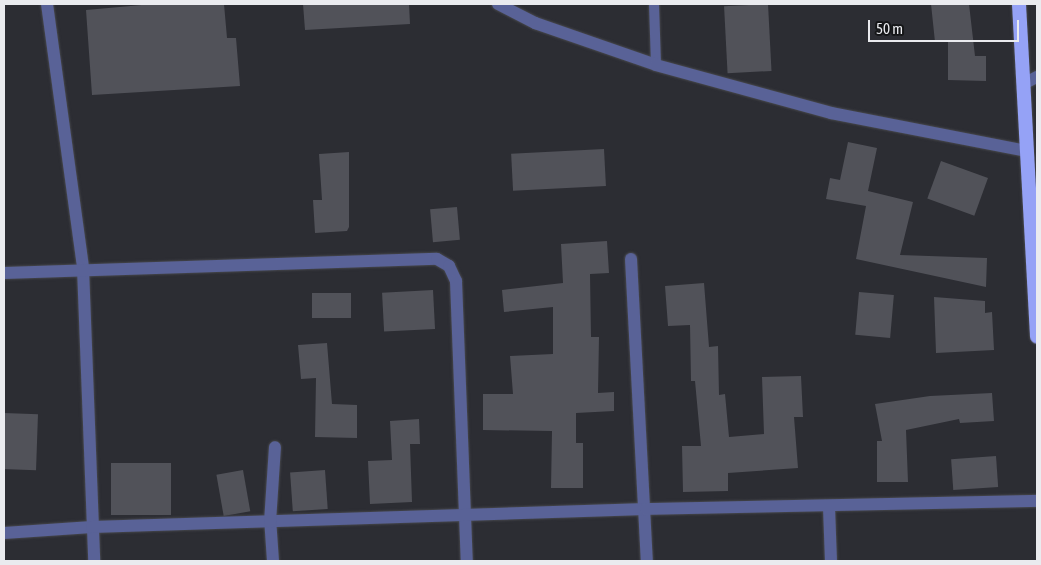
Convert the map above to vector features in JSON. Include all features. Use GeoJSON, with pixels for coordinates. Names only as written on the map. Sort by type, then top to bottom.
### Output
{"type":"FeatureCollection","features":[{"type":"Feature","properties":{"kind":"highway"},"geometry":{"type":"LineString","coordinates":[[1019,4],[1037,337]]}},
{"type":"Feature","properties":{"kind":"street"},"geometry":{"type":"LineString","coordinates":[[47,4],[83,268],[94,561]]}},
{"type":"Feature","properties":{"kind":"street"},"geometry":{"type":"LineString","coordinates":[[498,4],[535,23],[656,65],[831,113],[1027,151]]}},
{"type":"Feature","properties":{"kind":"street"},"geometry":{"type":"LineString","coordinates":[[1023,84],[1037,77]]}},
{"type":"Feature","properties":{"kind":"street"},"geometry":{"type":"LineString","coordinates":[[631,259],[646,509],[647,561]]}},
{"type":"Feature","properties":{"kind":"street"},"geometry":{"type":"LineString","coordinates":[[4,273],[83,268],[437,260],[449,266],[456,281],[467,561]]}},
{"type":"Feature","properties":{"kind":"street"},"geometry":{"type":"LineString","coordinates":[[272,561],[270,522],[275,447]]}},
{"type":"Feature","properties":{"kind":"street"},"geometry":{"type":"LineString","coordinates":[[4,533],[92,527],[646,509],[830,507],[1037,501]]}},
{"type":"Feature","properties":{"kind":"street"},"geometry":{"type":"LineString","coordinates":[[830,507],[831,561]]}},
{"type":"Feature","properties":{"kind":"lane"},"geometry":{"type":"LineString","coordinates":[[654,4],[656,65]]}},
{"type":"Feature","properties":{"kind":"building"},"geometry":{"type":"Polygon","coordinates":[[[153,4],[224,4],[227,38],[236,38],[240,86],[92,95],[86,10],[153,4]]]}},
{"type":"Feature","properties":{"kind":"building"},"geometry":{"type":"Polygon","coordinates":[[[303,4],[409,4],[410,24],[305,30],[303,4]]]}},
{"type":"Feature","properties":{"kind":"building"},"geometry":{"type":"Polygon","coordinates":[[[768,4],[772,71],[728,73],[724,6],[768,4]]]}},
{"type":"Feature","properties":{"kind":"building"},"geometry":{"type":"Polygon","coordinates":[[[931,4],[969,4],[975,56],[986,56],[986,81],[948,80],[948,41],[935,42],[931,4]]]}},
{"type":"Feature","properties":{"kind":"building"},"geometry":{"type":"Polygon","coordinates":[[[848,142],[877,148],[868,191],[913,202],[900,255],[987,258],[986,287],[856,259],[866,206],[826,199],[830,178],[840,180],[848,142]]]}},
{"type":"Feature","properties":{"kind":"building"},"geometry":{"type":"Polygon","coordinates":[[[604,149],[606,186],[513,191],[511,154],[604,149]]]}},
{"type":"Feature","properties":{"kind":"building"},"geometry":{"type":"Polygon","coordinates":[[[349,152],[349,227],[347,231],[315,233],[313,200],[322,200],[319,154],[349,152]]]}},
{"type":"Feature","properties":{"kind":"building"},"geometry":{"type":"Polygon","coordinates":[[[941,161],[988,178],[974,216],[927,199],[941,161]]]}},
{"type":"Feature","properties":{"kind":"building"},"geometry":{"type":"Polygon","coordinates":[[[457,207],[460,240],[433,242],[430,209],[457,207]]]}},
{"type":"Feature","properties":{"kind":"building"},"geometry":{"type":"Polygon","coordinates":[[[607,241],[609,273],[590,274],[591,337],[599,337],[598,393],[614,392],[614,411],[576,413],[576,443],[583,443],[583,488],[551,488],[552,431],[483,430],[483,394],[513,394],[510,356],[553,354],[553,307],[504,312],[502,290],[563,283],[561,244],[607,241]]]}},
{"type":"Feature","properties":{"kind":"building"},"geometry":{"type":"Polygon","coordinates":[[[704,283],[709,347],[718,346],[719,395],[725,394],[729,437],[764,434],[762,377],[801,376],[803,417],[794,417],[798,468],[728,473],[728,491],[683,492],[682,446],[701,446],[695,381],[691,381],[690,325],[668,326],[665,286],[704,283]]]}},
{"type":"Feature","properties":{"kind":"building"},"geometry":{"type":"Polygon","coordinates":[[[433,290],[435,329],[384,332],[382,293],[433,290]]]}},
{"type":"Feature","properties":{"kind":"building"},"geometry":{"type":"Polygon","coordinates":[[[859,292],[894,295],[890,338],[855,335],[859,292]]]}},
{"type":"Feature","properties":{"kind":"building"},"geometry":{"type":"Polygon","coordinates":[[[312,293],[351,293],[351,318],[312,318],[312,293]]]}},
{"type":"Feature","properties":{"kind":"building"},"geometry":{"type":"Polygon","coordinates":[[[934,297],[985,301],[985,313],[992,312],[994,350],[936,353],[934,297]]]}},
{"type":"Feature","properties":{"kind":"building"},"geometry":{"type":"Polygon","coordinates":[[[327,343],[332,404],[357,405],[357,438],[315,437],[316,378],[301,379],[298,345],[327,343]]]}},
{"type":"Feature","properties":{"kind":"building"},"geometry":{"type":"Polygon","coordinates":[[[992,393],[994,421],[960,423],[959,419],[906,430],[908,482],[877,482],[877,441],[882,441],[875,404],[930,396],[992,393]]]}},
{"type":"Feature","properties":{"kind":"building"},"geometry":{"type":"Polygon","coordinates":[[[4,413],[38,414],[36,470],[4,469],[4,413]]]}},
{"type":"Feature","properties":{"kind":"building"},"geometry":{"type":"Polygon","coordinates":[[[419,419],[420,444],[410,444],[412,502],[370,504],[368,461],[392,460],[390,421],[419,419]]]}},
{"type":"Feature","properties":{"kind":"building"},"geometry":{"type":"Polygon","coordinates":[[[996,456],[998,487],[953,490],[951,459],[996,456]]]}},
{"type":"Feature","properties":{"kind":"building"},"geometry":{"type":"Polygon","coordinates":[[[111,463],[171,463],[171,515],[111,515],[111,463]]]}},
{"type":"Feature","properties":{"kind":"building"},"geometry":{"type":"Polygon","coordinates":[[[243,470],[250,511],[224,516],[216,475],[243,470]]]}},
{"type":"Feature","properties":{"kind":"building"},"geometry":{"type":"Polygon","coordinates":[[[325,470],[328,509],[293,511],[290,472],[325,470]]]}}]}
